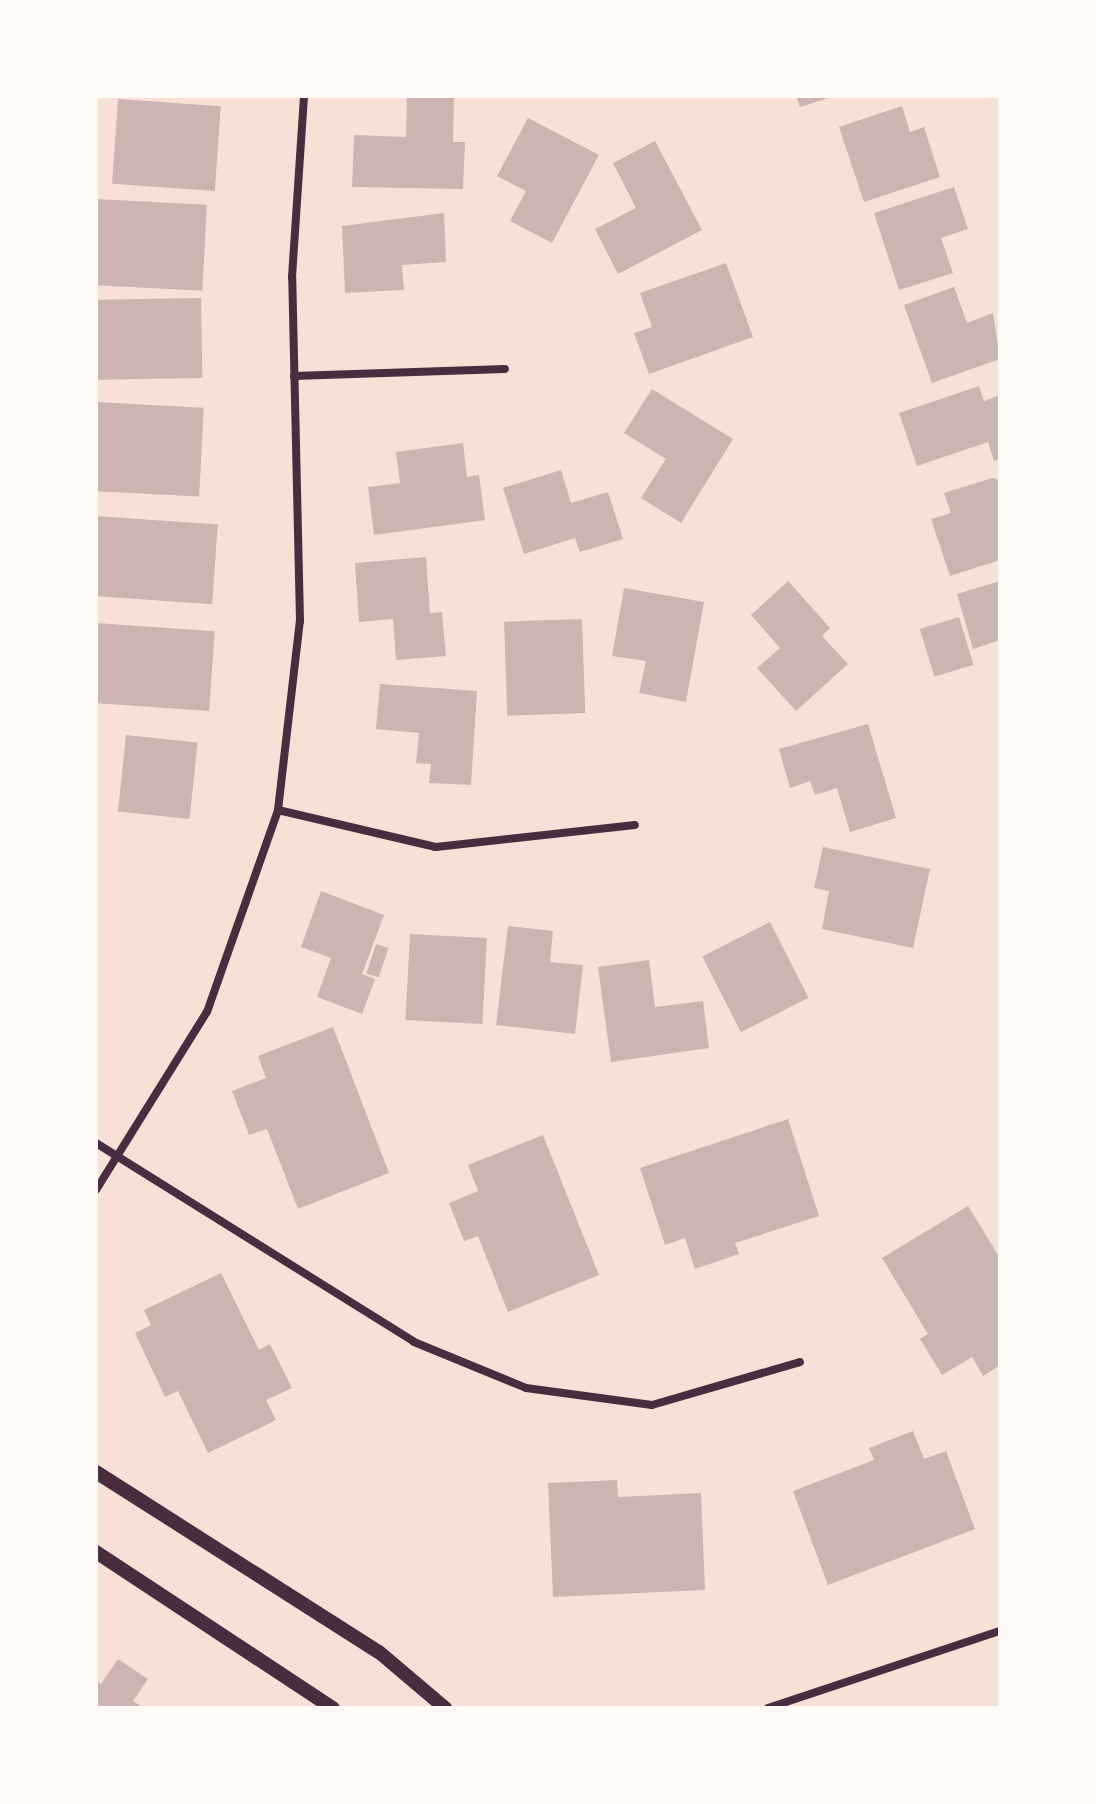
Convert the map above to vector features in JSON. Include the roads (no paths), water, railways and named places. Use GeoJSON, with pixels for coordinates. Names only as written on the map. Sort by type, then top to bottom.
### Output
{"type":"FeatureCollection","features":[{"type":"Feature","properties":{"kind":"street"},"geometry":{"type":"LineString","coordinates":[[96,1190],[207,1012],[278,810],[300,621],[292,277],[304,96]]}},
{"type":"Feature","properties":{"kind":"street"},"geometry":{"type":"LineString","coordinates":[[294,376],[505,369]]}},
{"type":"Feature","properties":{"kind":"street"},"geometry":{"type":"LineString","coordinates":[[278,810],[436,847],[635,825]]}},
{"type":"Feature","properties":{"kind":"street"},"geometry":{"type":"LineString","coordinates":[[96,1143],[414,1342],[526,1388],[652,1405],[800,1362]]}},
{"type":"Feature","properties":{"kind":"street"},"geometry":{"type":"LineString","coordinates":[[96,1472],[379,1652],[445,1708]]}},
{"type":"Feature","properties":{"kind":"street"},"geometry":{"type":"LineString","coordinates":[[96,1552],[333,1708]]}},
{"type":"Feature","properties":{"kind":"street"},"geometry":{"type":"LineString","coordinates":[[768,1708],[1000,1631]]}}]}
